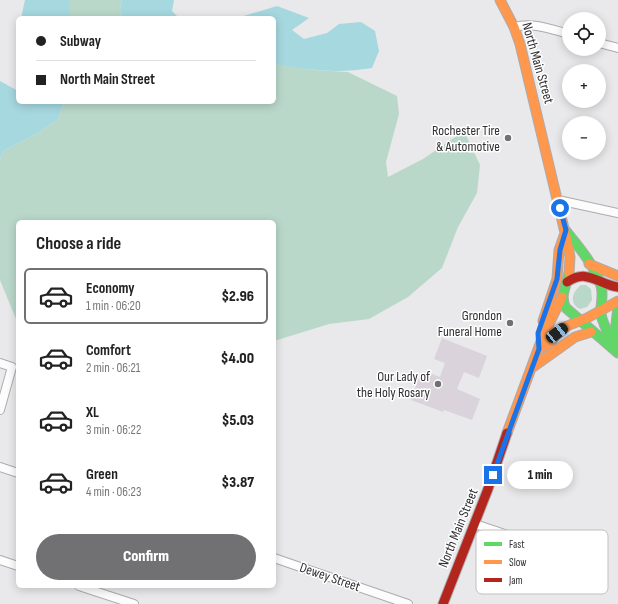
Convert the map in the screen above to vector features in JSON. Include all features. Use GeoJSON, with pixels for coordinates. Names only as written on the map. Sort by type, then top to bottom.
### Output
{"type":"FeatureCollection","features":[{"type":"Feature","properties":{"kind":"main road","name":"North Main Street"},"geometry":{"type":"LineString","coordinates":[[500,0],[514,27],[526,66],[566,230],[570,253],[570,271],[567,282]]}},
{"type":"Feature","properties":{"kind":"main road","name":"North Main Street"},"geometry":{"type":"LineString","coordinates":[[566,230],[579,247],[600,282]]}},
{"type":"Feature","properties":{"kind":"main road","name":"North Main Street"},"geometry":{"type":"LineString","coordinates":[[539,349],[538,333],[557,279],[560,250],[566,230]]}},
{"type":"Feature","properties":{"kind":"main road"},"geometry":{"type":"LineString","coordinates":[[589,264],[618,276]]}},
{"type":"Feature","properties":{"kind":"main road"},"geometry":{"type":"LineString","coordinates":[[618,288],[583,275],[572,278],[567,282],[562,297],[564,306],[568,311],[580,319],[605,345],[618,352]]}},
{"type":"Feature","properties":{"kind":"main road"},"geometry":{"type":"LineString","coordinates":[[600,282],[603,294],[601,309],[605,328],[608,336],[614,341]]}},
{"type":"Feature","properties":{"kind":"main road","name":"North Main Street"},"geometry":{"type":"LineString","coordinates":[[443,604],[475,524],[543,336],[562,297]]}},
{"type":"Feature","properties":{"kind":"main road"},"geometry":{"type":"LineString","coordinates":[[539,349],[550,343],[557,333],[567,326],[580,319],[587,318],[618,301]]}},
{"type":"Feature","properties":{"kind":"main road"},"geometry":{"type":"LineString","coordinates":[[618,307],[614,341],[618,352]]}},
{"type":"Feature","properties":{"kind":"main road"},"geometry":{"type":"LineString","coordinates":[[533,367],[576,337],[591,332]]}},
{"type":"Feature","properties":{"kind":"street"},"geometry":{"type":"LineString","coordinates":[[514,27],[526,24],[562,32]]}},
{"type":"Feature","properties":{"kind":"street"},"geometry":{"type":"LineString","coordinates":[[606,45],[618,48]]}},
{"type":"Feature","properties":{"kind":"street"},"geometry":{"type":"LineString","coordinates":[[558,200],[618,213]]}},
{"type":"Feature","properties":{"kind":"street"},"geometry":{"type":"LineString","coordinates":[[0,363],[12,367],[0,410]]}},
{"type":"Feature","properties":{"kind":"street"},"geometry":{"type":"LineString","coordinates":[[0,467],[16,472]]}},
{"type":"Feature","properties":{"kind":"street"},"geometry":{"type":"LineString","coordinates":[[475,524],[493,530]]}},
{"type":"Feature","properties":{"kind":"street","name":"Dewey Street"},"geometry":{"type":"LineString","coordinates":[[276,559],[408,604]]}},
{"type":"Feature","properties":{"kind":"street"},"geometry":{"type":"LineString","coordinates":[[0,560],[16,565]]}},
{"type":"Feature","properties":{"kind":"street"},"geometry":{"type":"LineString","coordinates":[[85,588],[134,604]]}},
{"type":"Feature","properties":{"kind":"green space"},"geometry":{"type":"Polygon","coordinates":[[[70,0],[122,0],[120,9],[122,16],[70,16],[70,0]]]}},
{"type":"Feature","properties":{"kind":"green space"},"geometry":{"type":"Polygon","coordinates":[[[276,64],[314,70],[348,72],[397,96],[399,114],[386,162],[388,177],[423,159],[464,131],[480,165],[477,193],[458,227],[442,268],[408,297],[369,319],[329,324],[276,340],[276,220],[16,220],[16,319],[0,280],[0,160],[3,151],[38,133],[58,119],[63,104],[276,104],[276,64]]]}},
{"type":"Feature","properties":{"kind":"green space"},"geometry":{"type":"Polygon","coordinates":[[[581,285],[586,285],[591,289],[592,300],[587,307],[580,309],[574,304],[573,297],[576,290],[581,285]]]}},
{"type":"Feature","properties":{"kind":"water"},"geometry":{"type":"Polygon","coordinates":[[[25,0],[70,0],[70,16],[21,16],[25,0]]]}},
{"type":"Feature","properties":{"kind":"water"},"geometry":{"type":"Polygon","coordinates":[[[122,0],[174,0],[172,11],[177,16],[122,16],[120,9],[122,0]]]}},
{"type":"Feature","properties":{"kind":"water"},"geometry":{"type":"Polygon","coordinates":[[[277,6],[309,18],[292,30],[304,39],[327,33],[339,24],[361,22],[375,31],[379,51],[372,68],[359,70],[335,71],[276,64],[276,16],[244,16],[277,6]]]}},
{"type":"Feature","properties":{"kind":"water"},"geometry":{"type":"Polygon","coordinates":[[[0,81],[16,90],[16,104],[63,104],[58,119],[38,133],[3,151],[0,160],[0,81]]]}},
{"type":"Feature","properties":{"kind":"building","name":"Our Lady of the Holy Rosary"},"geometry":{"type":"Polygon","coordinates":[[[442,338],[487,356],[479,378],[464,372],[457,389],[480,399],[472,420],[444,410],[443,412],[411,400],[420,375],[425,377],[427,372],[440,377],[445,363],[434,359],[442,338]]]}},
{"type":"Feature","properties":{"kind":"traffic: fast"},"geometry":{"type":"LineString","coordinates":[[566,231],[595,271],[602,289],[602,319],[618,351]]}},
{"type":"Feature","properties":{"kind":"traffic: fast"},"geometry":{"type":"LineString","coordinates":[[569,273],[563,295],[566,308],[618,353]]}},
{"type":"Feature","properties":{"kind":"traffic: fast"},"geometry":{"type":"LineString","coordinates":[[614,341],[618,307]]}},
{"type":"Feature","properties":{"kind":"traffic: slow"},"geometry":{"type":"LineString","coordinates":[[500,0],[514,27],[520,44],[567,241],[570,257],[569,273]]}},
{"type":"Feature","properties":{"kind":"traffic: slow"},"geometry":{"type":"LineString","coordinates":[[543,321],[557,279],[559,250],[565,233]]}},
{"type":"Feature","properties":{"kind":"traffic: slow"},"geometry":{"type":"LineString","coordinates":[[589,264],[618,276]]}},
{"type":"Feature","properties":{"kind":"traffic: slow"},"geometry":{"type":"LineString","coordinates":[[507,433],[543,336],[562,297]]}},
{"type":"Feature","properties":{"kind":"traffic: slow"},"geometry":{"type":"LineString","coordinates":[[539,349],[550,343],[557,333],[567,326],[587,318],[618,301]]}},
{"type":"Feature","properties":{"kind":"traffic: slow"},"geometry":{"type":"LineString","coordinates":[[533,367],[575,337],[591,332]]}},
{"type":"Feature","properties":{"kind":"traffic: jam"},"geometry":{"type":"LineString","coordinates":[[567,282],[581,276],[592,278],[618,287]]}},
{"type":"Feature","properties":{"kind":"traffic: jam"},"geometry":{"type":"LineString","coordinates":[[443,604],[488,489],[507,433]]}},
{"type":"Feature","properties":{"kind":"place","name":"Rochester Tire & Automotive"},"geometry":{"type":"Point","coordinates":[508,138]}},
{"type":"Feature","properties":{"kind":"place","name":"Grondon Funeral Home"},"geometry":{"type":"Point","coordinates":[510,323]}},
{"type":"Feature","properties":{"kind":"place","name":"Our Lady of the Holy Rosary"},"geometry":{"type":"Point","coordinates":[438,384]}},
{"type":"Feature","properties":{"kind":"route"},"geometry":{"type":"LineString","coordinates":[[493,475],[502,446],[539,349],[538,333],[557,279],[560,250],[566,230],[560,208]]}}]}
